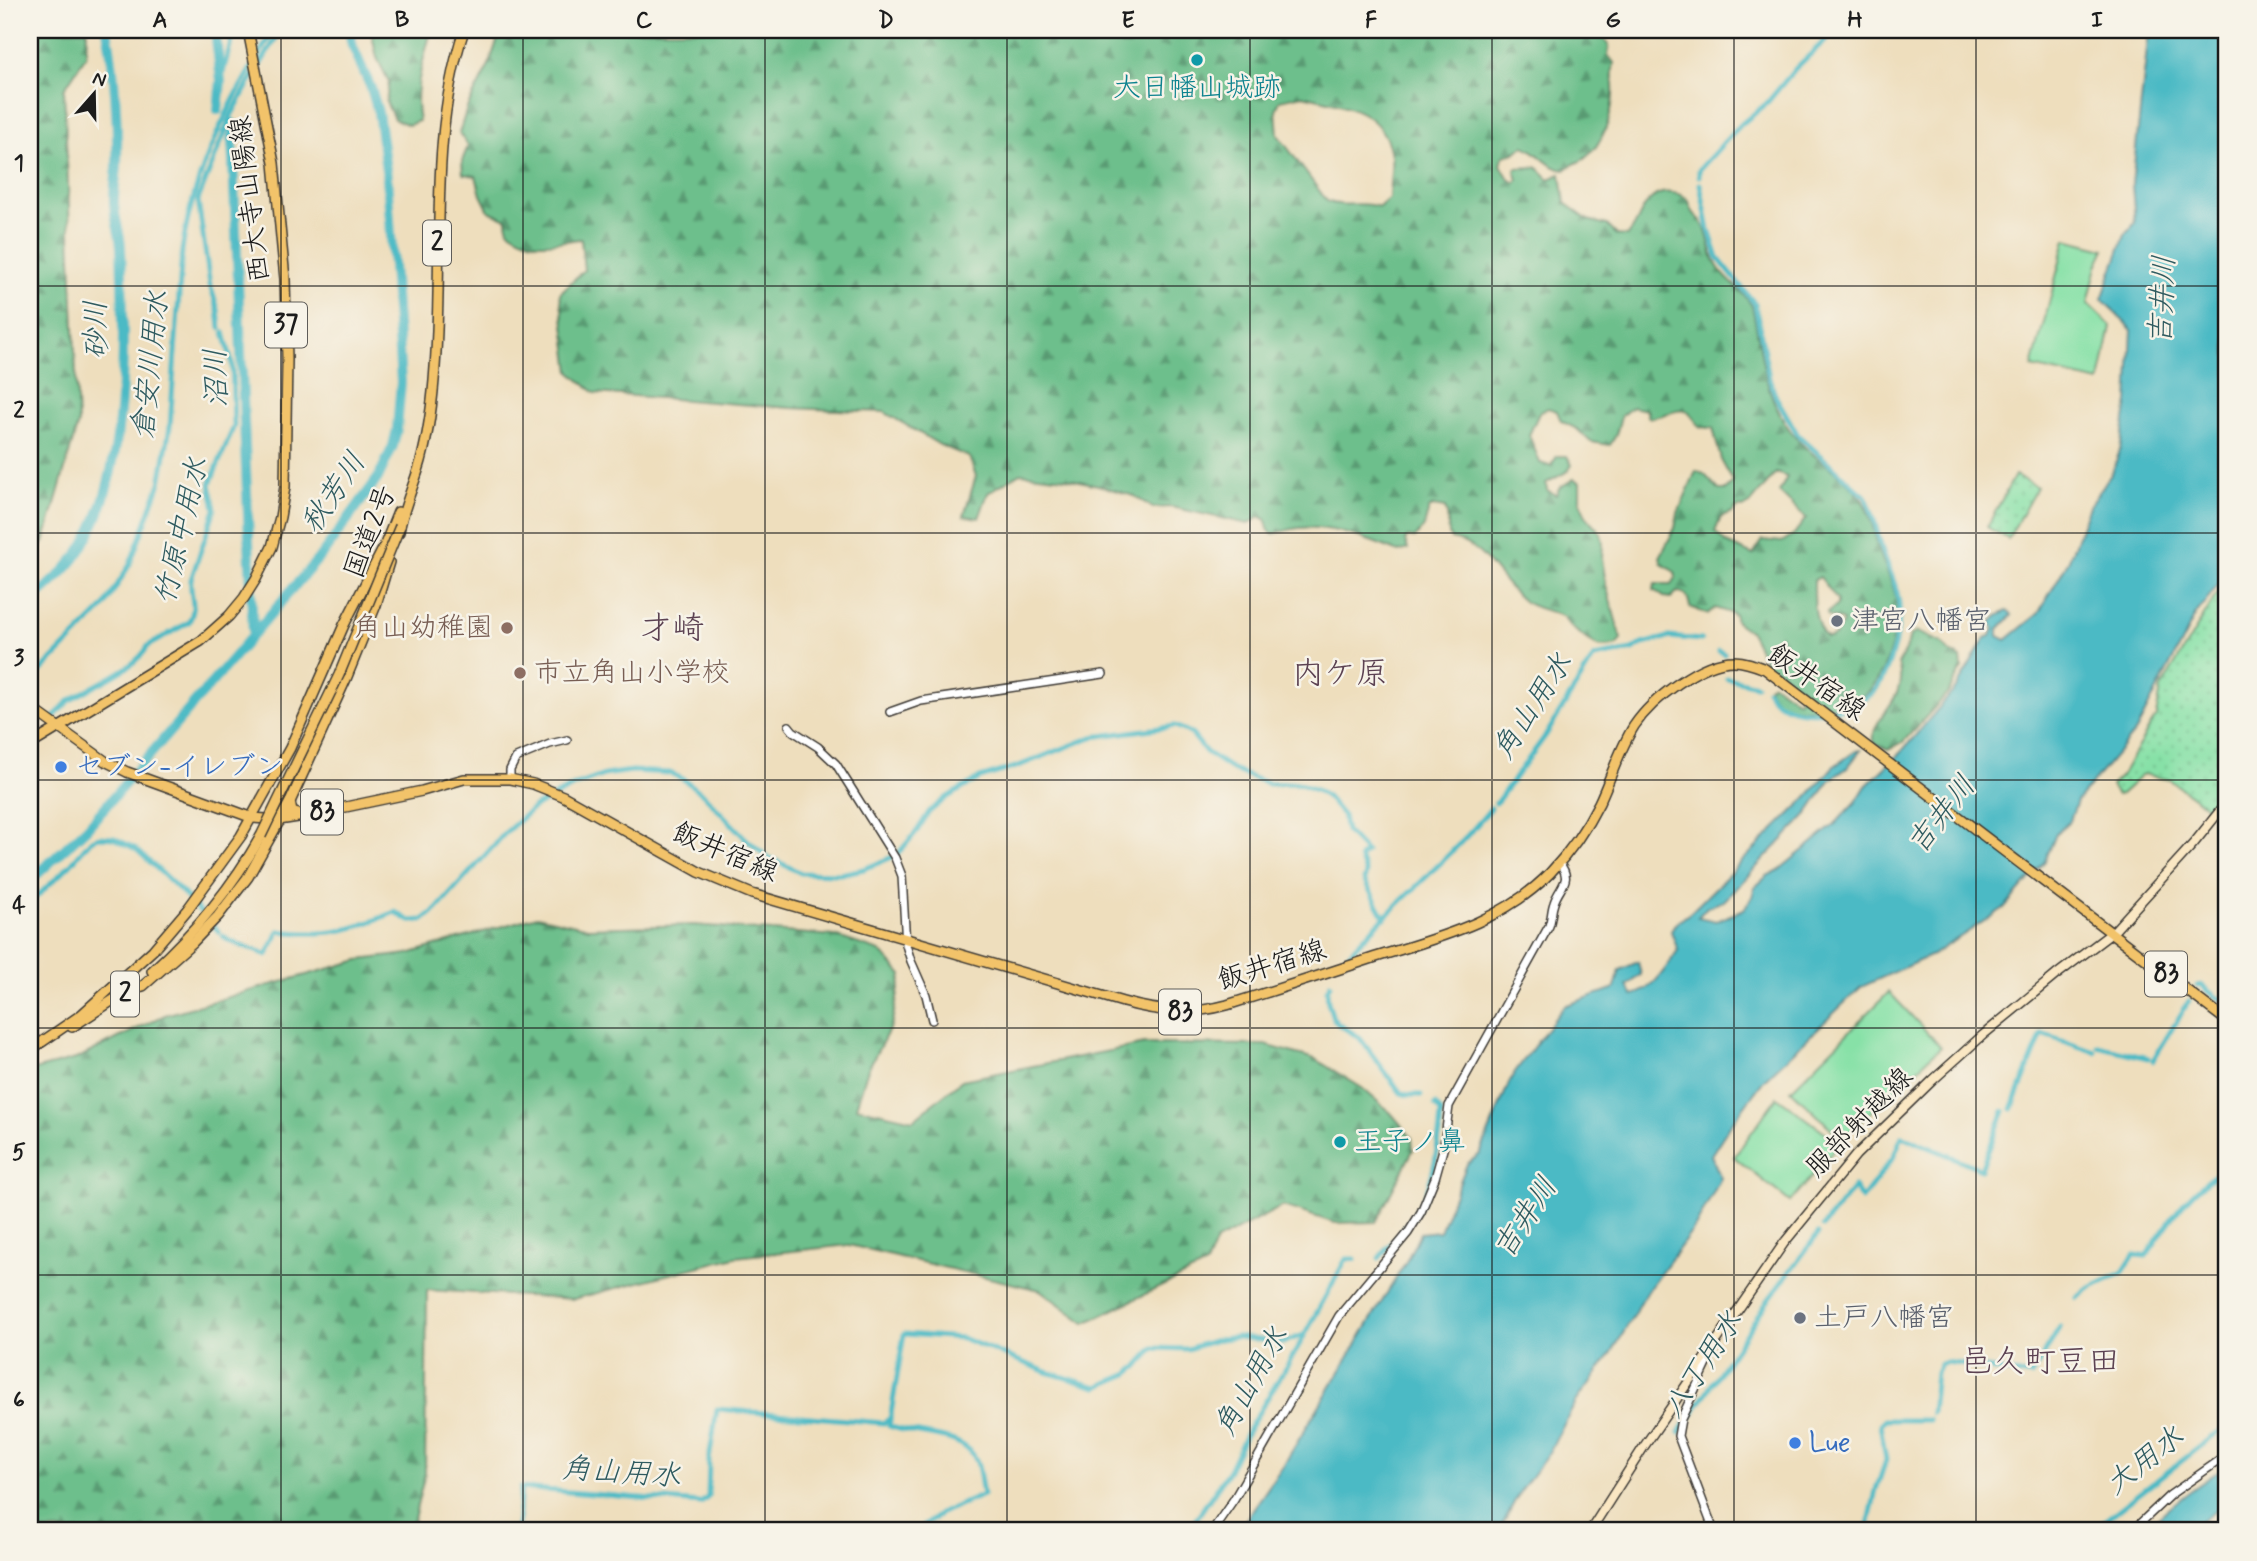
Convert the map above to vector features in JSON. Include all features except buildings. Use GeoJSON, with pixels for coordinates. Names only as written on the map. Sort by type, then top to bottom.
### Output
{"type":"FeatureCollection","features":[{"type":"Feature","properties":{"kind":"main road","name":"西大寺山陽線"},"geometry":{"type":"LineString","coordinates":[[30,745],[201,640],[229,616],[244,598],[272,547],[281,517],[285,488],[285,279],[272,153],[248,30]]}},
{"type":"Feature","properties":{"kind":"main road","name":"国道2号"},"geometry":{"type":"LineString","coordinates":[[215,913],[261,836],[339,675],[422,457],[436,366],[438,201],[442,140],[453,70],[464,30]]}},
{"type":"Feature","properties":{"kind":"main road"},"geometry":{"type":"LineString","coordinates":[[33,1047],[81,1015],[153,950],[187,910],[253,818],[290,748],[399,520]]}},
{"type":"Feature","properties":{"kind":"main road"},"geometry":{"type":"LineString","coordinates":[[215,913],[248,877],[290,802],[346,679],[376,605],[397,541],[399,520]]}},
{"type":"Feature","properties":{"kind":"main road","name":"飯井宿線"},"geometry":{"type":"LineString","coordinates":[[30,706],[105,761],[139,777],[253,818],[279,820],[304,816],[422,791],[464,779],[510,779],[533,784],[563,796],[724,884],[1143,1008],[1165,1012],[1209,1010],[1468,927],[1514,903],[1539,883],[1575,844],[1591,818],[1632,730],[1646,711],[1663,695],[1710,666],[1736,660],[1765,669],[2227,1021]]}},
{"type":"Feature","properties":{"kind":"main road"},"geometry":{"type":"LineString","coordinates":[[290,802],[292,812],[304,816]]}},
{"type":"Feature","properties":{"kind":"main road","name":"服部射越線"},"geometry":{"type":"LineString","coordinates":[[1590,1531],[1784,1243],[1856,1155],[1983,1035],[2109,930],[2194,843],[2227,802]]}},
{"type":"Feature","properties":{"kind":"main road","name":"2"},"geometry":{"type":"LineString","coordinates":[[33,1047],[87,1019],[132,989],[215,913]]}},
{"type":"Feature","properties":{"kind":"street"},"geometry":{"type":"LineString","coordinates":[[890,712],[921,701],[1103,674]]}},
{"type":"Feature","properties":{"kind":"street"},"geometry":{"type":"LineString","coordinates":[[789,726],[793,732],[818,747],[836,764],[887,843],[902,876],[905,937],[932,1020]]}},
{"type":"Feature","properties":{"kind":"street"},"geometry":{"type":"LineString","coordinates":[[510,779],[510,770],[516,758],[567,740]]}},
{"type":"Feature","properties":{"kind":"street"},"geometry":{"type":"LineString","coordinates":[[1212,1531],[1234,1499],[1339,1316],[1408,1233],[1421,1212],[1444,1146],[1449,1106],[1549,926],[1554,902],[1566,878],[1559,863]]}},
{"type":"Feature","properties":{"kind":"street"},"geometry":{"type":"LineString","coordinates":[[1714,1531],[1678,1436],[1678,1429],[1719,1338]]}},
{"type":"Feature","properties":{"kind":"street"},"geometry":{"type":"LineString","coordinates":[[2132,1531],[2169,1495],[2227,1455]]}},
{"type":"Feature","properties":{"kind":"green space"},"geometry":{"type":"Polygon","coordinates":[[[30,30],[87,30],[86,56],[64,89],[78,423],[44,543],[30,553],[30,30]]]}},
{"type":"Feature","properties":{"kind":"green space"},"geometry":{"type":"Polygon","coordinates":[[[371,30],[430,30],[418,89],[419,121],[409,125],[394,119],[386,102],[389,82],[377,58],[371,30]]]}},
{"type":"Feature","properties":{"kind":"green space"},"geometry":{"type":"Polygon","coordinates":[[[501,30],[1597,30],[1609,46],[1608,55],[1614,63],[1611,112],[1596,147],[1584,159],[1565,170],[1553,166],[1523,146],[1515,153],[1503,156],[1501,165],[1509,179],[1516,183],[1516,168],[1537,167],[1549,179],[1561,174],[1565,203],[1588,220],[1607,225],[1617,235],[1627,236],[1648,202],[1659,194],[1675,193],[1689,201],[1706,229],[1716,265],[1752,306],[1763,366],[1771,394],[1785,423],[1801,443],[1857,493],[1869,514],[1896,598],[1895,633],[1888,658],[1871,689],[1853,700],[1841,705],[1814,709],[1789,707],[1776,700],[1768,687],[1772,683],[1798,701],[1803,692],[1766,663],[1750,632],[1736,622],[1734,614],[1715,608],[1707,614],[1690,607],[1688,598],[1683,593],[1677,592],[1671,598],[1654,590],[1655,584],[1671,584],[1676,578],[1675,572],[1662,564],[1660,557],[1675,528],[1678,513],[1696,471],[1704,474],[1719,490],[1726,490],[1733,482],[1721,460],[1713,428],[1700,427],[1689,412],[1683,409],[1651,418],[1647,416],[1647,410],[1632,407],[1621,416],[1610,445],[1591,442],[1577,429],[1561,421],[1557,411],[1548,408],[1539,413],[1529,435],[1540,463],[1551,466],[1557,456],[1567,456],[1572,465],[1568,471],[1546,483],[1547,490],[1556,495],[1559,488],[1574,479],[1580,482],[1580,501],[1586,516],[1600,532],[1606,585],[1621,639],[1617,645],[1605,647],[1589,641],[1570,627],[1564,617],[1522,600],[1482,555],[1463,542],[1451,539],[1445,508],[1433,506],[1429,509],[1424,526],[1415,538],[1408,537],[1405,540],[1408,549],[1399,552],[1350,534],[1324,529],[1299,528],[1272,534],[1266,519],[1260,517],[1248,524],[1171,507],[1153,508],[1134,496],[1098,485],[1020,473],[988,493],[979,518],[964,516],[976,476],[969,457],[940,445],[884,412],[791,408],[595,393],[570,372],[560,293],[584,270],[581,239],[543,243],[518,236],[508,230],[507,219],[489,211],[476,176],[463,174],[462,161],[468,146],[459,133],[467,108],[488,67],[501,30]],[[1303,95],[1280,100],[1276,110],[1278,135],[1327,201],[1379,207],[1389,198],[1392,165],[1386,139],[1379,127],[1358,111],[1303,95]],[[1776,473],[1750,504],[1721,517],[1715,532],[1726,543],[1753,555],[1763,540],[1782,542],[1794,534],[1806,518],[1779,492],[1787,477],[1776,473]],[[1820,577],[1814,580],[1816,618],[1822,632],[1829,638],[1837,633],[1843,621],[1828,616],[1827,613],[1837,605],[1837,600],[1820,577]]]}},
{"type":"Feature","properties":{"kind":"green space"},"geometry":{"type":"Polygon","coordinates":[[[2066,239],[2105,249],[2097,266],[2088,304],[2111,326],[2100,382],[2032,367],[2066,239]]]}},
{"type":"Feature","properties":{"kind":"green space"},"geometry":{"type":"Polygon","coordinates":[[[2015,475],[2037,487],[2008,539],[1987,527],[2015,475]]]}},
{"type":"Feature","properties":{"kind":"green space"},"geometry":{"type":"Polygon","coordinates":[[[2227,583],[2227,784],[2208,808],[2170,780],[2143,774],[2117,795],[2111,786],[2121,776],[2156,716],[2161,688],[2215,597],[2227,583]]]}},
{"type":"Feature","properties":{"kind":"green space"},"geometry":{"type":"Polygon","coordinates":[[[1917,632],[1942,643],[1949,652],[1961,658],[1962,668],[1948,693],[1903,742],[1888,750],[1874,742],[1874,733],[1899,688],[1898,664],[1910,636],[1917,632]]]}},
{"type":"Feature","properties":{"kind":"green space"},"geometry":{"type":"Polygon","coordinates":[[[537,916],[588,928],[694,925],[835,936],[880,951],[902,975],[891,1026],[868,1069],[856,1107],[913,1120],[962,1080],[1145,1044],[1265,1045],[1315,1059],[1362,1088],[1391,1113],[1412,1138],[1413,1150],[1376,1222],[1335,1223],[1283,1206],[1216,1241],[1206,1265],[1085,1323],[1040,1290],[849,1245],[735,1257],[574,1299],[427,1290],[425,1473],[411,1531],[30,1531],[30,1071],[76,1059],[165,1015],[359,960],[408,954],[537,916]]]}},
{"type":"Feature","properties":{"kind":"green space"},"geometry":{"type":"Polygon","coordinates":[[[1889,992],[1941,1047],[1842,1139],[1791,1090],[1889,992]]]}},
{"type":"Feature","properties":{"kind":"green space"},"geometry":{"type":"Polygon","coordinates":[[[1777,1097],[1840,1143],[1790,1202],[1734,1157],[1777,1097]]]}},
{"type":"Feature","properties":{"kind":"water","name":"吉井川"},"geometry":{"type":"Polygon","coordinates":[[[2149,30],[2227,30],[2227,573],[2196,614],[2136,731],[2077,801],[2070,821],[2056,834],[2045,861],[2004,908],[1934,954],[1861,987],[1764,1080],[1711,1155],[1721,1178],[1695,1227],[1646,1293],[1613,1351],[1576,1402],[1548,1454],[1519,1493],[1499,1531],[1238,1531],[1283,1466],[1407,1260],[1420,1233],[1440,1231],[1467,1164],[1480,1154],[1515,1072],[1564,1006],[1615,988],[1620,970],[1638,962],[1641,975],[1627,986],[1633,995],[1653,983],[1678,950],[1671,931],[1674,925],[1691,912],[1806,798],[1833,767],[1861,750],[1847,768],[1830,780],[1808,813],[1724,901],[1707,907],[1698,917],[1716,921],[1744,909],[1755,887],[1834,825],[1856,802],[1866,786],[1902,751],[1957,687],[1985,638],[1991,636],[1994,628],[1991,622],[2007,611],[2012,615],[1998,630],[1998,636],[2006,640],[2038,614],[2069,560],[2089,506],[2112,473],[2120,450],[2128,402],[2132,330],[2102,299],[2125,235],[2135,223],[2132,184],[2149,30]]]}},
{"type":"Feature","properties":{"kind":"water"},"geometry":{"type":"Polygon","coordinates":[[[2227,1466],[2227,1503],[2187,1531],[2144,1531],[2184,1496],[2227,1466]]]}},
{"type":"Feature","properties":{"kind":"waterway","name":"砂川"},"geometry":{"type":"LineString","coordinates":[[30,602],[67,568],[84,544],[99,513],[110,477],[117,439],[123,359],[122,282],[120,241],[114,205],[117,168],[115,99],[107,30]]}},
{"type":"Feature","properties":{"kind":"waterway","name":"沼川"},"geometry":{"type":"LineString","coordinates":[[215,30],[221,81],[218,110]]}},
{"type":"Feature","properties":{"kind":"waterway"},"geometry":{"type":"LineString","coordinates":[[221,81],[234,30]]}},
{"type":"Feature","properties":{"kind":"waterway","name":"倉安川用水"},"geometry":{"type":"LineString","coordinates":[[30,682],[104,607],[130,564],[160,483],[170,427],[182,250],[195,191],[229,108],[274,30]]}},
{"type":"Feature","properties":{"kind":"waterway","name":"竹原中用水"},"geometry":{"type":"LineString","coordinates":[[260,65],[281,30]]}},
{"type":"Feature","properties":{"kind":"waterway","name":"秋芳川"},"geometry":{"type":"LineString","coordinates":[[30,881],[87,828],[324,552],[378,478],[393,446],[401,382],[387,177],[378,112],[371,88],[352,45],[349,30]]}},
{"type":"Feature","properties":{"kind":"waterway","name":"角山用水"},"geometry":{"type":"LineString","coordinates":[[1699,176],[1699,170],[1739,126],[1766,104],[1795,69],[1836,30]]}},
{"type":"Feature","properties":{"kind":"waterway","name":"竹原中用水"},"geometry":{"type":"LineString","coordinates":[[220,328],[218,309],[210,285],[198,200],[231,116],[253,76]]}},
{"type":"Feature","properties":{"kind":"waterway","name":"沼川"},"geometry":{"type":"LineString","coordinates":[[232,123],[236,126],[232,138],[253,634]]}},
{"type":"Feature","properties":{"kind":"waterway","name":"角山用水"},"geometry":{"type":"LineString","coordinates":[[1700,184],[1709,230],[1718,258],[1755,304],[1769,378],[1776,397],[1798,435],[1865,496],[1898,597],[1899,619],[1891,657],[1876,689],[1866,698],[1837,709],[1803,711],[1775,700],[1767,690]]}},
{"type":"Feature","properties":{"kind":"waterway","name":"竹原中用水"},"geometry":{"type":"LineString","coordinates":[[53,718],[68,702],[123,670],[142,655],[148,646],[189,622],[192,616],[191,579],[215,509],[210,484],[234,426],[232,363],[224,332]]}},
{"type":"Feature","properties":{"kind":"waterway","name":"角山用水"},"geometry":{"type":"LineString","coordinates":[[1496,803],[1546,735],[1594,657],[1632,650],[1669,637],[1701,640]]}},
{"type":"Feature","properties":{"kind":"waterway","name":"角山用水"},"geometry":{"type":"LineString","coordinates":[[1719,651],[1724,654]]}},
{"type":"Feature","properties":{"kind":"waterway","name":"角山用水"},"geometry":{"type":"LineString","coordinates":[[1727,678],[1756,685]]}},
{"type":"Feature","properties":{"kind":"waterway"},"geometry":{"type":"LineString","coordinates":[[223,936],[267,955],[279,931],[339,931],[395,912],[410,921],[423,920],[436,910],[506,832],[534,807],[574,786],[604,775],[632,771],[670,773],[703,794],[766,856],[801,873],[840,874],[864,869],[897,855],[929,812],[946,798],[980,778],[1092,737],[1175,726],[1191,733],[1206,752],[1233,770],[1269,784],[1298,783],[1327,797],[1343,816],[1346,831],[1366,852],[1360,857],[1366,874],[1364,880],[1385,918]]}},
{"type":"Feature","properties":{"kind":"waterway","name":"角山用水"},"geometry":{"type":"LineString","coordinates":[[1345,958],[1456,847],[1491,808]]}},
{"type":"Feature","properties":{"kind":"waterway"},"geometry":{"type":"LineString","coordinates":[[30,903],[70,865],[91,840],[99,837],[114,838],[136,849],[183,893],[219,932]]}},
{"type":"Feature","properties":{"kind":"waterway","name":"角山用水"},"geometry":{"type":"LineString","coordinates":[[1330,984],[1327,990],[1328,1002],[1333,1018],[1359,1037],[1401,1093],[1421,1095]]}},
{"type":"Feature","properties":{"kind":"waterway","name":"八丁用水"},"geometry":{"type":"LineString","coordinates":[[2198,986],[2201,985],[2216,997],[2227,1001]]}},
{"type":"Feature","properties":{"kind":"waterway","name":"八丁用水"},"geometry":{"type":"LineString","coordinates":[[2153,1060],[2189,1001]]}},
{"type":"Feature","properties":{"kind":"waterway","name":"八丁用水"},"geometry":{"type":"LineString","coordinates":[[2012,1109],[2042,1034],[2095,1052]]}},
{"type":"Feature","properties":{"kind":"waterway","name":"八丁用水"},"geometry":{"type":"LineString","coordinates":[[2098,1046],[2148,1058]]}},
{"type":"Feature","properties":{"kind":"waterway","name":"角山用水"},"geometry":{"type":"LineString","coordinates":[[1379,1258],[1415,1214],[1429,1185],[1441,1112],[1435,1105]]}},
{"type":"Feature","properties":{"kind":"waterway","name":"八丁用水"},"geometry":{"type":"LineString","coordinates":[[1823,1226],[1854,1187],[1862,1199],[1893,1158],[1902,1136],[1981,1169],[2004,1111]]}},
{"type":"Feature","properties":{"kind":"waterway"},"geometry":{"type":"LineString","coordinates":[[2223,1170],[2227,1167]]}},
{"type":"Feature","properties":{"kind":"waterway"},"geometry":{"type":"LineString","coordinates":[[2077,1298],[2088,1289],[2123,1272],[2134,1255],[2146,1256],[2187,1199],[2220,1172]]}},
{"type":"Feature","properties":{"kind":"waterway","name":"八丁用水"},"geometry":{"type":"LineString","coordinates":[[1680,1432],[1769,1299],[1818,1234]]}},
{"type":"Feature","properties":{"kind":"waterway","name":"角山用水"},"geometry":{"type":"LineString","coordinates":[[1188,1531],[1229,1470],[1247,1432],[1297,1349],[1346,1259],[1355,1259]]}},
{"type":"Feature","properties":{"kind":"waterway"},"geometry":{"type":"LineString","coordinates":[[1970,1366],[2031,1376],[2060,1327]]}},
{"type":"Feature","properties":{"kind":"waterway"},"geometry":{"type":"LineString","coordinates":[[917,1531],[941,1513],[983,1495],[977,1462],[971,1452],[962,1445],[939,1436],[889,1426],[904,1334],[962,1338],[1047,1372],[1097,1387],[1128,1374],[1154,1348],[1187,1349],[1220,1339],[1238,1337],[1283,1343],[1303,1335]]}},
{"type":"Feature","properties":{"kind":"waterway"},"geometry":{"type":"LineString","coordinates":[[1932,1413],[1936,1373],[1940,1364],[1946,1362],[1966,1365]]}},
{"type":"Feature","properties":{"kind":"waterway","name":"角山用水"},"geometry":{"type":"LineString","coordinates":[[517,1531],[521,1488],[701,1503],[708,1497],[709,1460],[717,1409],[884,1423],[889,1419]]}},
{"type":"Feature","properties":{"kind":"waterway"},"geometry":{"type":"LineString","coordinates":[[1867,1531],[1886,1460],[1880,1424],[1884,1420],[1929,1420]]}},
{"type":"Feature","properties":{"kind":"waterway","name":"大用水"},"geometry":{"type":"LineString","coordinates":[[2091,1531],[2227,1426]]}},
{"type":"Feature","properties":{"kind":"place","name":"大日幡山城跡"},"geometry":{"type":"Point","coordinates":[1197,60]}},
{"type":"Feature","properties":{"kind":"place","name":"津宮八幡宮"},"geometry":{"type":"Point","coordinates":[1837,621]}},
{"type":"Feature","properties":{"kind":"place","name":"角山幼稚園"},"geometry":{"type":"Point","coordinates":[507,628]}},
{"type":"Feature","properties":{"kind":"place","name":"市立角山小学校"},"geometry":{"type":"Point","coordinates":[520,673]}},
{"type":"Feature","properties":{"kind":"place","name":"セブン-イレブン"},"geometry":{"type":"Point","coordinates":[61,767]}},
{"type":"Feature","properties":{"kind":"place","name":"王子ノ鼻"},"geometry":{"type":"Point","coordinates":[1340,1142]}},
{"type":"Feature","properties":{"kind":"place","name":"土戸八幡宮"},"geometry":{"type":"Point","coordinates":[1800,1318]}},
{"type":"Feature","properties":{"kind":"place","name":"Lue"},"geometry":{"type":"Point","coordinates":[1795,1443]}},
{"type":"Feature","properties":{"kind":"district","name":"才崎"},"geometry":{"type":"Point","coordinates":[672,629]}},
{"type":"Feature","properties":{"kind":"district","name":"内ケ原"},"geometry":{"type":"Point","coordinates":[1340,674]}},
{"type":"Feature","properties":{"kind":"district","name":"邑久町豆田"},"geometry":{"type":"Point","coordinates":[2040,1362]}}]}
